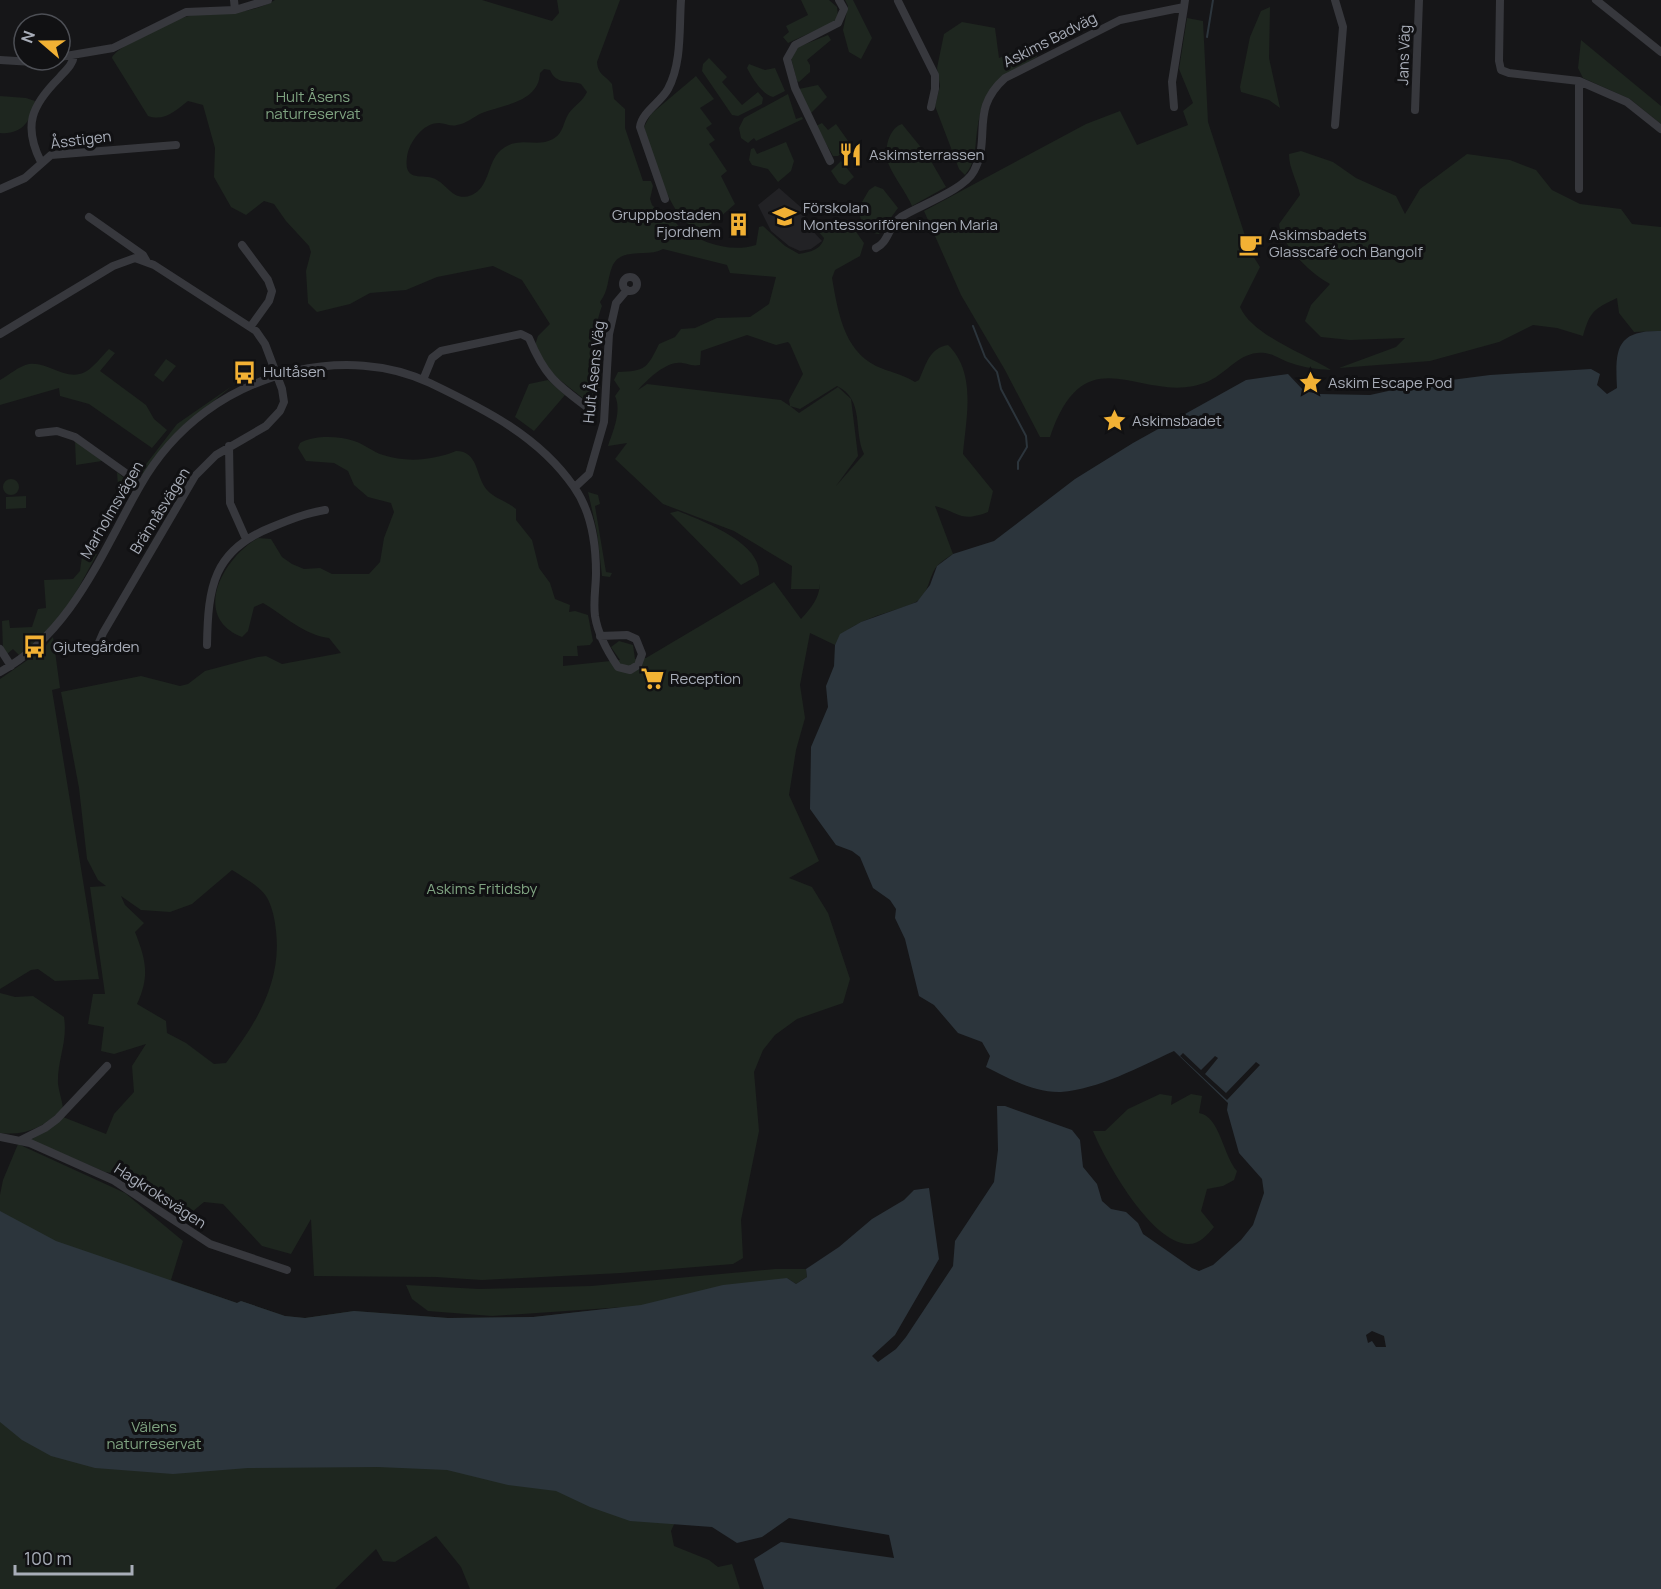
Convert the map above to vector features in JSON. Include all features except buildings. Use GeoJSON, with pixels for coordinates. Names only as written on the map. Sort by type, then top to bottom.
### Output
{"type":"FeatureCollection","features":[{"type":"Feature","properties":{"kind":"street"},"geometry":{"type":"LineString","coordinates":[[234,0],[235,10]]}},
{"type":"Feature","properties":{"kind":"street"},"geometry":{"type":"LineString","coordinates":[[41,162],[30,135],[32,117],[43,96],[70,66],[74,55],[114,48],[186,12],[235,10],[268,0]]}},
{"type":"Feature","properties":{"kind":"street"},"geometry":{"type":"LineString","coordinates":[[665,200],[640,127],[642,120],[666,92],[675,70],[681,0]]}},
{"type":"Feature","properties":{"kind":"street"},"geometry":{"type":"LineString","coordinates":[[830,161],[795,88],[787,59],[795,45],[838,22],[844,9],[839,0]]}},
{"type":"Feature","properties":{"kind":"street"},"geometry":{"type":"LineString","coordinates":[[892,0],[900,0],[934,75],[935,89],[931,106]]}},
{"type":"Feature","properties":{"kind":"street"},"geometry":{"type":"LineString","coordinates":[[1335,0],[1343,27],[1335,125]]}},
{"type":"Feature","properties":{"kind":"street","name":"Jans Väg"},"geometry":{"type":"LineString","coordinates":[[1415,110],[1419,0]]}},
{"type":"Feature","properties":{"kind":"street"},"geometry":{"type":"LineString","coordinates":[[1500,0],[1499,61],[1501,69],[1509,73],[1579,81],[1622,99],[1661,129]]}},
{"type":"Feature","properties":{"kind":"street"},"geometry":{"type":"LineString","coordinates":[[1596,0],[1661,52]]}},
{"type":"Feature","properties":{"kind":"street"},"geometry":{"type":"LineString","coordinates":[[1174,107],[1172,82],[1185,4]]}},
{"type":"Feature","properties":{"kind":"street","name":"Askims Badväg"},"geometry":{"type":"LineString","coordinates":[[876,248],[882,244],[893,222],[960,185],[971,175],[979,157],[985,103],[995,87],[1005,78],[1120,20],[1185,4]]}},
{"type":"Feature","properties":{"kind":"street"},"geometry":{"type":"LineString","coordinates":[[1579,81],[1579,189]]}},
{"type":"Feature","properties":{"kind":"street","name":"Åsstigen"},"geometry":{"type":"LineString","coordinates":[[0,189],[25,178],[51,155],[176,145]]}},
{"type":"Feature","properties":{"kind":"street"},"geometry":{"type":"LineString","coordinates":[[89,216],[143,255],[147,262]]}},
{"type":"Feature","properties":{"kind":"street"},"geometry":{"type":"LineString","coordinates":[[242,245],[268,280],[273,291],[269,301],[250,326]]}},
{"type":"Feature","properties":{"kind":"street"},"geometry":{"type":"LineString","coordinates":[[0,334],[126,259],[135,258],[147,262],[250,326],[265,344],[277,375]]}},
{"type":"Feature","properties":{"kind":"street","name":"Hult Åsens Väg"},"geometry":{"type":"LineString","coordinates":[[575,487],[589,474],[604,422],[609,334],[616,303],[627,290]]}},
{"type":"Feature","properties":{"kind":"street"},"geometry":{"type":"LineString","coordinates":[[423,380],[432,358],[441,351],[521,334],[529,338],[537,359],[548,376],[592,411]]}},
{"type":"Feature","properties":{"kind":"street","name":"Marholmsvägen"},"geometry":{"type":"LineString","coordinates":[[0,672],[46,638],[64,617],[110,544],[141,484],[169,445],[199,416],[233,393],[277,375],[321,367],[356,365],[423,380],[492,415],[547,454],[575,487],[584,503],[592,533],[596,573],[596,616],[600,636],[618,667],[630,670],[638,665],[642,648],[636,639],[627,635],[600,636]]}},
{"type":"Feature","properties":{"kind":"street","name":"Brännåsvägen"},"geometry":{"type":"LineString","coordinates":[[94,654],[103,633],[189,486],[202,468],[229,446],[266,426],[280,411],[283,396],[277,375]]}},
{"type":"Feature","properties":{"kind":"street"},"geometry":{"type":"LineString","coordinates":[[39,432],[57,431],[75,437],[141,484]]}},
{"type":"Feature","properties":{"kind":"street"},"geometry":{"type":"LineString","coordinates":[[229,446],[230,503],[246,539]]}},
{"type":"Feature","properties":{"kind":"street"},"geometry":{"type":"LineString","coordinates":[[207,645],[208,617],[215,577],[229,554],[246,539],[283,522],[325,510]]}},
{"type":"Feature","properties":{"kind":"street"},"geometry":{"type":"LineString","coordinates":[[0,649],[11,666]]}},
{"type":"Feature","properties":{"kind":"street"},"geometry":{"type":"LineString","coordinates":[[21,1140],[45,1128],[63,1113],[95,1075],[107,1066]]}},
{"type":"Feature","properties":{"kind":"street","name":"Hagkroksvägen"},"geometry":{"type":"LineString","coordinates":[[0,1137],[21,1140],[113,1180],[210,1244],[287,1270]]}},
{"type":"Feature","properties":{"kind":"shaded area","name":"Förskolan Montessoriföreningen Maria"},"geometry":{"type":"Polygon","coordinates":[[[779,188],[804,210],[806,224],[822,241],[811,249],[800,251],[789,246],[771,231],[758,205],[779,188]]]}},
{"type":"Feature","properties":{"kind":"shaded area"},"geometry":{"type":"Polygon","coordinates":[[[1661,331],[1661,1589],[764,1589],[754,1559],[781,1542],[894,1558],[889,1535],[789,1518],[762,1537],[737,1543],[712,1527],[630,1521],[590,1507],[556,1491],[508,1485],[447,1470],[378,1467],[248,1468],[173,1474],[95,1468],[51,1456],[22,1440],[0,1422],[0,1211],[56,1241],[237,1303],[241,1301],[285,1316],[305,1318],[354,1311],[448,1318],[533,1317],[641,1305],[723,1285],[787,1278],[796,1284],[807,1277],[806,1269],[839,1247],[872,1219],[904,1200],[914,1190],[929,1188],[939,1259],[895,1335],[872,1356],[878,1362],[896,1349],[906,1337],[953,1266],[955,1241],[994,1182],[998,1150],[997,1106],[1005,1106],[1072,1130],[1080,1140],[1083,1167],[1097,1184],[1102,1201],[1111,1209],[1126,1212],[1138,1223],[1143,1234],[1192,1268],[1199,1271],[1213,1265],[1241,1240],[1253,1225],[1264,1193],[1262,1179],[1239,1153],[1227,1110],[1228,1103],[1174,1051],[1090,1087],[1061,1092],[1041,1090],[986,1067],[990,1056],[982,1042],[958,1033],[934,1005],[919,996],[905,939],[895,918],[896,909],[890,900],[873,888],[860,857],[836,845],[810,809],[811,747],[828,707],[826,686],[834,666],[835,645],[840,634],[861,622],[917,602],[930,585],[937,566],[953,554],[994,541],[1075,479],[1133,443],[1246,380],[1288,374],[1304,391],[1319,394],[1370,395],[1420,384],[1490,375],[1591,369],[1600,374],[1597,385],[1607,394],[1617,388],[1617,362],[1621,344],[1635,334],[1661,331]],[[1372,1331],[1366,1335],[1368,1343],[1372,1341],[1376,1347],[1386,1347],[1384,1336],[1372,1331]]]}},
{"type":"Feature","properties":{"kind":"green space"},"geometry":{"type":"Polygon","coordinates":[[[275,0],[482,0],[552,21],[559,13],[557,0],[620,0],[597,62],[600,72],[612,84],[614,99],[625,109],[625,128],[643,181],[651,181],[653,186],[650,199],[652,205],[670,216],[681,228],[707,242],[736,248],[756,245],[759,227],[763,226],[785,246],[799,254],[818,248],[823,242],[824,238],[817,230],[834,230],[839,224],[846,222],[852,226],[864,243],[860,256],[835,270],[832,278],[844,328],[856,350],[876,366],[915,382],[919,380],[932,353],[948,345],[957,356],[963,369],[968,396],[963,454],[993,491],[988,512],[965,517],[935,506],[953,554],[935,569],[923,596],[914,603],[859,623],[841,636],[835,645],[810,633],[800,685],[805,718],[796,750],[789,795],[819,861],[789,878],[812,887],[828,913],[850,979],[843,1003],[797,1019],[775,1035],[763,1050],[754,1072],[759,1131],[741,1220],[743,1258],[733,1264],[621,1273],[482,1280],[436,1277],[314,1276],[311,1219],[291,1254],[262,1246],[223,1204],[204,1202],[192,1212],[170,1206],[118,1174],[105,1172],[31,1140],[63,1117],[106,1134],[114,1114],[134,1092],[132,1066],[146,1044],[114,1054],[101,1051],[104,1027],[88,1024],[93,994],[105,994],[90,887],[106,886],[98,880],[87,859],[79,788],[61,692],[141,676],[180,686],[188,684],[205,671],[258,657],[266,656],[282,664],[341,653],[329,638],[303,629],[263,603],[254,607],[248,631],[242,637],[226,627],[218,615],[215,601],[224,572],[245,547],[258,538],[271,539],[282,557],[304,569],[320,568],[332,574],[369,574],[380,562],[384,538],[394,512],[391,503],[368,497],[354,485],[348,471],[334,463],[306,461],[298,448],[300,443],[327,437],[348,439],[383,455],[411,460],[439,457],[456,451],[469,455],[487,490],[516,509],[516,520],[532,540],[539,568],[550,583],[555,599],[570,605],[569,612],[575,611],[588,615],[593,641],[590,645],[577,646],[578,656],[563,656],[563,666],[620,660],[611,647],[619,641],[633,645],[635,659],[646,658],[774,582],[801,619],[814,603],[819,589],[791,589],[792,566],[734,531],[663,504],[615,459],[627,443],[608,446],[618,408],[615,396],[620,389],[614,380],[618,372],[634,371],[644,367],[659,344],[675,337],[681,329],[695,328],[717,318],[750,317],[769,304],[776,277],[730,273],[727,265],[663,249],[621,257],[612,267],[605,293],[600,302],[602,306],[594,339],[593,365],[599,386],[598,410],[547,370],[535,345],[538,336],[550,324],[522,280],[493,266],[437,277],[406,290],[370,293],[350,304],[317,312],[308,303],[306,271],[311,252],[309,246],[274,204],[264,201],[246,215],[231,207],[214,177],[215,148],[203,105],[188,101],[165,116],[148,116],[112,58],[124,46],[185,17],[255,9],[275,0]],[[544,69],[533,90],[518,101],[482,113],[460,124],[452,126],[439,123],[422,130],[408,151],[408,171],[416,176],[437,180],[452,193],[466,197],[482,187],[494,158],[505,147],[519,142],[546,142],[557,137],[569,113],[587,92],[581,84],[559,80],[550,70],[544,69]],[[747,335],[701,351],[700,365],[677,363],[666,366],[638,390],[647,384],[781,400],[790,406],[789,400],[803,374],[788,342],[776,345],[747,335]],[[837,386],[800,409],[790,406],[799,413],[838,387],[851,399],[837,386]],[[851,399],[858,456],[836,486],[864,454],[855,407],[851,399]],[[232,870],[192,904],[170,912],[141,910],[121,896],[125,905],[144,923],[135,932],[145,968],[144,985],[137,1004],[166,1021],[167,1033],[186,1043],[214,1064],[226,1063],[257,1018],[271,985],[277,950],[274,917],[266,896],[232,870]]]}},
{"type":"Feature","properties":{"kind":"green space"},"geometry":{"type":"Polygon","coordinates":[[[801,0],[829,0],[837,7],[838,17],[834,22],[788,43],[783,37],[789,32],[786,26],[808,15],[801,0]]]}},
{"type":"Feature","properties":{"kind":"green space"},"geometry":{"type":"Polygon","coordinates":[[[845,0],[853,0],[872,38],[861,59],[849,52],[843,30],[848,6],[845,0]]]}},
{"type":"Feature","properties":{"kind":"green space"},"geometry":{"type":"Polygon","coordinates":[[[1270,7],[1269,58],[1280,108],[1269,100],[1241,92],[1240,87],[1250,37],[1261,11],[1270,7]]]}},
{"type":"Feature","properties":{"kind":"green space"},"geometry":{"type":"Polygon","coordinates":[[[1187,18],[1203,21],[1208,122],[1250,251],[1260,267],[1240,307],[1246,317],[1267,335],[1331,370],[1301,366],[1268,354],[1256,353],[1242,358],[1209,381],[1185,387],[1162,387],[1119,379],[1100,379],[1081,386],[1065,404],[1050,437],[1040,437],[1005,370],[961,295],[924,211],[1086,124],[1120,111],[1137,145],[1188,125],[1183,111],[1193,103],[1179,69],[1187,18]]]}},
{"type":"Feature","properties":{"kind":"green space"},"geometry":{"type":"Polygon","coordinates":[[[962,22],[995,28],[999,58],[1032,44],[1037,57],[1000,80],[986,97],[978,122],[973,158],[965,175],[959,169],[935,106],[940,86],[937,68],[944,34],[962,22]]]}},
{"type":"Feature","properties":{"kind":"green space"},"geometry":{"type":"Polygon","coordinates":[[[828,35],[831,40],[807,60],[810,72],[799,82],[797,81],[791,58],[798,47],[828,35]]]}},
{"type":"Feature","properties":{"kind":"green space"},"geometry":{"type":"Polygon","coordinates":[[[1581,40],[1661,106],[1661,124],[1630,99],[1583,78],[1578,68],[1581,40]]]}},
{"type":"Feature","properties":{"kind":"green space"},"geometry":{"type":"Polygon","coordinates":[[[709,58],[727,77],[722,82],[742,105],[758,92],[763,98],[762,104],[738,116],[732,115],[702,71],[703,64],[709,58]]]}},
{"type":"Feature","properties":{"kind":"green space"},"geometry":{"type":"Polygon","coordinates":[[[749,64],[765,70],[775,68],[785,91],[773,97],[765,93],[749,72],[747,68],[749,64]]]}},
{"type":"Feature","properties":{"kind":"green space"},"geometry":{"type":"Polygon","coordinates":[[[696,76],[714,99],[700,108],[712,124],[706,128],[715,140],[709,144],[727,171],[721,176],[735,204],[715,221],[701,228],[691,225],[681,217],[672,203],[657,169],[644,127],[651,114],[696,76]]]}},
{"type":"Feature","properties":{"kind":"green space"},"geometry":{"type":"Polygon","coordinates":[[[818,85],[827,97],[810,114],[799,89],[818,85]]]}},
{"type":"Feature","properties":{"kind":"green space"},"geometry":{"type":"Polygon","coordinates":[[[788,94],[796,119],[802,117],[803,119],[756,141],[754,138],[748,143],[741,138],[739,128],[744,118],[788,94]]]}},
{"type":"Feature","properties":{"kind":"green space"},"geometry":{"type":"Polygon","coordinates":[[[0,96],[35,101],[28,120],[14,132],[0,133],[0,96]]]}},
{"type":"Feature","properties":{"kind":"green space"},"geometry":{"type":"Polygon","coordinates":[[[822,123],[828,130],[836,124],[851,145],[838,156],[833,156],[816,126],[822,123]]]}},
{"type":"Feature","properties":{"kind":"green space"},"geometry":{"type":"Polygon","coordinates":[[[902,124],[928,156],[946,187],[912,206],[887,160],[890,136],[897,126],[902,124]]]}},
{"type":"Feature","properties":{"kind":"green space"},"geometry":{"type":"Polygon","coordinates":[[[786,142],[794,161],[791,171],[778,182],[768,169],[752,165],[749,160],[751,149],[754,148],[757,154],[786,142]]]}},
{"type":"Feature","properties":{"kind":"green space"},"geometry":{"type":"Polygon","coordinates":[[[1301,151],[1333,162],[1356,178],[1396,196],[1405,214],[1420,189],[1467,154],[1510,160],[1536,170],[1552,190],[1580,204],[1621,209],[1632,224],[1661,227],[1661,331],[1634,332],[1619,313],[1617,298],[1594,312],[1583,336],[1557,328],[1533,325],[1499,342],[1430,361],[1339,368],[1396,347],[1405,338],[1350,340],[1321,337],[1305,321],[1311,305],[1330,284],[1314,273],[1291,250],[1279,224],[1300,195],[1290,165],[1289,154],[1301,151]]]}},
{"type":"Feature","properties":{"kind":"green space"},"geometry":{"type":"Polygon","coordinates":[[[841,161],[854,177],[845,185],[839,183],[831,171],[841,161]]]}},
{"type":"Feature","properties":{"kind":"green space"},"geometry":{"type":"Polygon","coordinates":[[[875,186],[883,189],[898,208],[879,234],[865,226],[858,209],[869,190],[875,186]]]}},
{"type":"Feature","properties":{"kind":"green space"},"geometry":{"type":"Polygon","coordinates":[[[109,349],[115,353],[100,371],[146,405],[154,419],[167,430],[152,448],[89,404],[60,396],[59,388],[0,405],[0,380],[22,367],[36,364],[71,375],[78,374],[91,368],[109,349]]]}},
{"type":"Feature","properties":{"kind":"green space"},"geometry":{"type":"Polygon","coordinates":[[[166,359],[176,366],[163,382],[154,375],[166,359]]]}},
{"type":"Feature","properties":{"kind":"green space"},"geometry":{"type":"Polygon","coordinates":[[[548,380],[565,395],[534,431],[515,417],[529,384],[548,380]]]}},
{"type":"Feature","properties":{"kind":"green space"},"geometry":{"type":"Polygon","coordinates":[[[232,386],[177,431],[143,474],[137,476],[177,424],[232,386]]]}},
{"type":"Feature","properties":{"kind":"green space"},"geometry":{"type":"Polygon","coordinates":[[[75,440],[102,461],[76,465],[75,440]]]}},
{"type":"Feature","properties":{"kind":"green space"},"geometry":{"type":"Polygon","coordinates":[[[117,472],[129,482],[119,501],[117,472]]]}},
{"type":"Feature","properties":{"kind":"green space"},"geometry":{"type":"Polygon","coordinates":[[[11,479],[17,481],[19,487],[17,493],[11,495],[5,493],[3,487],[5,481],[11,479]]]}},
{"type":"Feature","properties":{"kind":"green space"},"geometry":{"type":"Polygon","coordinates":[[[588,492],[598,495],[600,504],[595,506],[606,572],[612,573],[610,577],[602,576],[597,532],[588,492]]]}},
{"type":"Feature","properties":{"kind":"green space"},"geometry":{"type":"Polygon","coordinates":[[[26,496],[26,508],[6,509],[6,497],[26,496]]]}},
{"type":"Feature","properties":{"kind":"green space"},"geometry":{"type":"Polygon","coordinates":[[[678,511],[715,527],[741,543],[757,563],[759,575],[741,585],[670,513],[678,511]]]}},
{"type":"Feature","properties":{"kind":"green space"},"geometry":{"type":"Polygon","coordinates":[[[97,554],[74,596],[50,629],[19,655],[13,649],[7,654],[3,650],[2,621],[9,620],[10,628],[32,627],[38,609],[46,608],[44,580],[73,579],[80,571],[82,556],[97,554]]]}},
{"type":"Feature","properties":{"kind":"green space"},"geometry":{"type":"Polygon","coordinates":[[[53,637],[60,688],[52,690],[99,979],[55,981],[38,969],[31,970],[0,989],[0,679],[42,650],[53,637]]]}},
{"type":"Feature","properties":{"kind":"green space"},"geometry":{"type":"Polygon","coordinates":[[[0,993],[15,997],[33,996],[64,1017],[65,1026],[58,1084],[63,1108],[34,1129],[9,1134],[0,1133],[0,993]]]}},
{"type":"Feature","properties":{"kind":"green space"},"geometry":{"type":"Polygon","coordinates":[[[1160,1094],[1172,1096],[1171,1105],[1191,1094],[1202,1096],[1199,1113],[1212,1121],[1237,1171],[1234,1180],[1223,1186],[1207,1189],[1201,1211],[1214,1227],[1202,1239],[1191,1244],[1173,1240],[1144,1215],[1119,1180],[1093,1131],[1105,1131],[1128,1109],[1160,1094]]]}},
{"type":"Feature","properties":{"kind":"green space","name":"Välens naturreservat"},"geometry":{"type":"Polygon","coordinates":[[[18,1144],[125,1193],[183,1241],[171,1280],[237,1303],[241,1301],[285,1316],[305,1318],[354,1311],[448,1318],[533,1317],[624,1307],[492,1316],[428,1311],[412,1299],[406,1285],[479,1289],[591,1286],[775,1269],[806,1269],[807,1277],[796,1284],[787,1278],[671,1531],[674,1546],[709,1560],[718,1567],[732,1564],[740,1589],[470,1589],[461,1567],[436,1536],[395,1562],[383,1561],[376,1549],[335,1589],[0,1589],[0,1195],[3,1180],[18,1144]]]}},
{"type":"Feature","properties":{"kind":"pier"},"geometry":{"type":"Polygon","coordinates":[[[1183,1053],[1201,1070],[1215,1056],[1218,1058],[1205,1074],[1226,1093],[1256,1062],[1260,1065],[1227,1100],[1180,1056],[1183,1053]]]}},
{"type":"Feature","properties":{"kind":"waterway"},"geometry":{"type":"LineString","coordinates":[[1207,37],[1213,0]]}},
{"type":"Feature","properties":{"kind":"waterway"},"geometry":{"type":"LineString","coordinates":[[973,326],[985,357],[997,372],[1001,389],[1026,436],[1027,447],[1018,462],[1018,469]]}},
{"type":"Feature","properties":{"kind":"place","name":"Askimsterrassen"},"geometry":{"type":"Point","coordinates":[851,155]}},
{"type":"Feature","properties":{"kind":"place","name":"Förskolan Montessoriföreningen Maria"},"geometry":{"type":"Point","coordinates":[785,217]}},
{"type":"Feature","properties":{"kind":"place","name":"Gruppbostaden Fjordhem"},"geometry":{"type":"Point","coordinates":[739,224]}},
{"type":"Feature","properties":{"kind":"place","name":"Askimsbadets Glasscafé och Bangolf"},"geometry":{"type":"Point","coordinates":[1251,244]}},
{"type":"Feature","properties":{"kind":"place","name":"Hultåsen"},"geometry":{"type":"Point","coordinates":[245,372]}},
{"type":"Feature","properties":{"kind":"place","name":"Askim Escape Pod"},"geometry":{"type":"Point","coordinates":[1310,383]}},
{"type":"Feature","properties":{"kind":"place","name":"Askimsbadet"},"geometry":{"type":"Point","coordinates":[1114,421]}},
{"type":"Feature","properties":{"kind":"place","name":"Gjutegården"},"geometry":{"type":"Point","coordinates":[35,647]}},
{"type":"Feature","properties":{"kind":"place","name":"Reception"},"geometry":{"type":"Point","coordinates":[652,679]}},
{"type":"Feature","properties":{"kind":"park label","name":"Hult Åsens naturreservat"},"geometry":{"type":"Point","coordinates":[313,106]}},
{"type":"Feature","properties":{"kind":"park label","name":"Askims Fritidsby"},"geometry":{"type":"Point","coordinates":[482,889]}}]}
